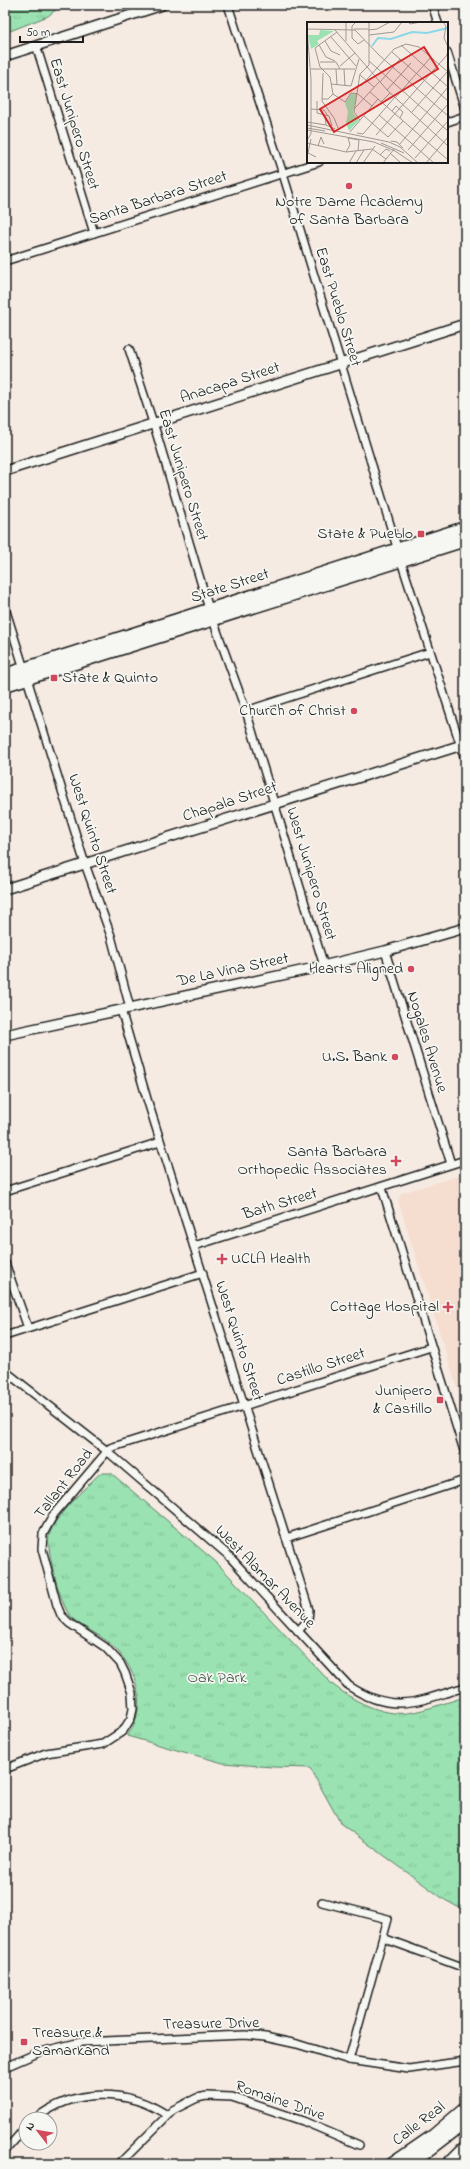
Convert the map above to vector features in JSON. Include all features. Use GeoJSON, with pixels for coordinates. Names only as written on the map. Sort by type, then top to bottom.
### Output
{"type":"FeatureCollection","features":[{"type":"Feature","properties":{"kind":"highway"},"geometry":{"type":"LineString","coordinates":[[409,2164],[465,2121]]}},
{"type":"Feature","properties":{"kind":"highway"},"geometry":{"type":"LineString","coordinates":[[450,2164],[465,2149]]}},
{"type":"Feature","properties":{"kind":"main road","name":"State Street"},"geometry":{"type":"LineString","coordinates":[[400,555],[465,528]]}},
{"type":"Feature","properties":{"kind":"main road","name":"State Street"},"geometry":{"type":"LineString","coordinates":[[5,685],[26,673],[211,613],[400,555],[465,540]]}},
{"type":"Feature","properties":{"kind":"main road","name":"State Street"},"geometry":{"type":"LineString","coordinates":[[5,675],[26,673]]}},
{"type":"Feature","properties":{"kind":"street"},"geometry":{"type":"LineString","coordinates":[[5,56],[162,5]]}},
{"type":"Feature","properties":{"kind":"street","name":"East Pueblo Street"},"geometry":{"type":"LineString","coordinates":[[228,5],[283,174],[340,364],[430,652],[463,745],[465,759]]}},
{"type":"Feature","properties":{"kind":"street"},"geometry":{"type":"LineString","coordinates":[[432,5],[438,22]]}},
{"type":"Feature","properties":{"kind":"street","name":"East Junipero Street"},"geometry":{"type":"LineString","coordinates":[[36,45],[94,233]]}},
{"type":"Feature","properties":{"kind":"street"},"geometry":{"type":"LineString","coordinates":[[448,55],[465,109]]}},
{"type":"Feature","properties":{"kind":"street"},"geometry":{"type":"LineString","coordinates":[[448,122],[465,116]]}},
{"type":"Feature","properties":{"kind":"street","name":"Santa Barbara Street"},"geometry":{"type":"LineString","coordinates":[[5,261],[316,163]]}},
{"type":"Feature","properties":{"kind":"street","name":"Anacapa Street"},"geometry":{"type":"LineString","coordinates":[[5,471],[465,324]]}},
{"type":"Feature","properties":{"kind":"street","name":"East Junipero Street"},"geometry":{"type":"LineString","coordinates":[[129,349],[211,613]]}},
{"type":"Feature","properties":{"kind":"street","name":"West Quinto Street"},"geometry":{"type":"LineString","coordinates":[[5,608],[85,864],[111,936],[125,1009],[160,1142],[245,1406],[309,1615],[308,1620],[298,1631]]}},
{"type":"Feature","properties":{"kind":"street","name":"West Junipero Street"},"geometry":{"type":"LineString","coordinates":[[211,613],[246,711],[324,966]]}},
{"type":"Feature","properties":{"kind":"street"},"geometry":{"type":"LineString","coordinates":[[246,711],[430,652]]}},
{"type":"Feature","properties":{"kind":"street","name":"Chapala Street"},"geometry":{"type":"LineString","coordinates":[[5,890],[463,745]]}},
{"type":"Feature","properties":{"kind":"street","name":"De La Vina Street"},"geometry":{"type":"LineString","coordinates":[[5,1035],[324,966],[385,951],[465,928]]}},
{"type":"Feature","properties":{"kind":"street","name":"Nogales Avenue"},"geometry":{"type":"LineString","coordinates":[[385,951],[451,1164]]}},
{"type":"Feature","properties":{"kind":"street"},"geometry":{"type":"LineString","coordinates":[[5,1191],[160,1142]]}},
{"type":"Feature","properties":{"kind":"street","name":"Bath Street"},"geometry":{"type":"LineString","coordinates":[[194,1246],[382,1188],[465,1160]]}},
{"type":"Feature","properties":{"kind":"street"},"geometry":{"type":"LineString","coordinates":[[382,1188],[465,1454]]}},
{"type":"Feature","properties":{"kind":"street"},"geometry":{"type":"LineString","coordinates":[[5,1263],[28,1328]]}},
{"type":"Feature","properties":{"kind":"street"},"geometry":{"type":"LineString","coordinates":[[5,1336],[203,1273]]}},
{"type":"Feature","properties":{"kind":"street","name":"Castillo Street"},"geometry":{"type":"LineString","coordinates":[[107,1451],[115,1446],[431,1347]]}},
{"type":"Feature","properties":{"kind":"street","name":"West Alamar Avenue"},"geometry":{"type":"LineString","coordinates":[[5,1371],[107,1451],[228,1555],[339,1677],[349,1686],[371,1698],[403,1704],[416,1702],[465,1687]]}},
{"type":"Feature","properties":{"kind":"street","name":"Tallant Road"},"geometry":{"type":"LineString","coordinates":[[5,1768],[46,1753],[103,1744],[123,1731],[131,1718],[133,1699],[125,1673],[116,1659],[105,1647],[69,1623],[61,1615],[42,1549],[43,1534],[54,1514],[107,1451]]}},
{"type":"Feature","properties":{"kind":"street"},"geometry":{"type":"LineString","coordinates":[[286,1538],[465,1480]]}},
{"type":"Feature","properties":{"kind":"street"},"geometry":{"type":"LineString","coordinates":[[322,1902],[388,1919],[349,2060]]}},
{"type":"Feature","properties":{"kind":"street"},"geometry":{"type":"LineString","coordinates":[[383,1938],[465,1968]]}},
{"type":"Feature","properties":{"kind":"street","name":"Treasure Drive"},"geometry":{"type":"LineString","coordinates":[[5,2067],[40,2052],[81,2042],[245,2035],[265,2037],[297,2044],[349,2060],[409,2069],[465,2061]]}},
{"type":"Feature","properties":{"kind":"street"},"geometry":{"type":"LineString","coordinates":[[46,2111],[64,2102],[96,2095],[132,2098],[167,2115]]}},
{"type":"Feature","properties":{"kind":"street","name":"Romaine Drive"},"geometry":{"type":"LineString","coordinates":[[119,2164],[167,2115],[182,2104],[196,2098],[221,2096],[303,2121],[359,2145]]}},
{"type":"Feature","properties":{"kind":"street","name":"Calle Real"},"geometry":{"type":"LineString","coordinates":[[390,2164],[432,2135],[465,2107]]}},
{"type":"Feature","properties":{"kind":"street"},"geometry":{"type":"LineString","coordinates":[[5,2151],[18,2136]]}},
{"type":"Feature","properties":{"kind":"shaded area","name":"Cottage Hospital"},"geometry":{"type":"Polygon","coordinates":[[[465,1174],[465,1413],[398,1201],[401,1193],[465,1174]]]}},
{"type":"Feature","properties":{"kind":"green space"},"geometry":{"type":"Polygon","coordinates":[[[5,5],[62,5],[48,16],[5,33],[5,5]]]}},
{"type":"Feature","properties":{"kind":"green space","name":"Oak Park"},"geometry":{"type":"Polygon","coordinates":[[[100,1473],[111,1473],[216,1562],[332,1684],[349,1696],[367,1706],[388,1712],[398,1713],[408,1713],[422,1710],[465,1697],[465,1911],[445,1900],[341,1824],[310,1768],[223,1763],[127,1736],[134,1724],[138,1712],[137,1686],[132,1674],[118,1651],[104,1639],[71,1617],[59,1591],[50,1553],[49,1536],[57,1519],[100,1473]]]}},
{"type":"Feature","properties":{"kind":"place","name":"Notre Dame Academy of Santa Barbara"},"geometry":{"type":"Point","coordinates":[349,186]}},
{"type":"Feature","properties":{"kind":"place","name":"State & Pueblo"},"geometry":{"type":"Point","coordinates":[421,534]}},
{"type":"Feature","properties":{"kind":"place","name":"State & Quinto"},"geometry":{"type":"Point","coordinates":[54,678]}},
{"type":"Feature","properties":{"kind":"place","name":"Church of Christ"},"geometry":{"type":"Point","coordinates":[354,711]}},
{"type":"Feature","properties":{"kind":"place","name":"Hearts Aligned"},"geometry":{"type":"Point","coordinates":[411,969]}},
{"type":"Feature","properties":{"kind":"place","name":"U.S. Bank"},"geometry":{"type":"Point","coordinates":[395,1057]}},
{"type":"Feature","properties":{"kind":"place","name":"Santa Barbara Orthopedic Associates"},"geometry":{"type":"Point","coordinates":[396,1161]}},
{"type":"Feature","properties":{"kind":"place","name":"UCLA Health"},"geometry":{"type":"Point","coordinates":[222,1259]}},
{"type":"Feature","properties":{"kind":"place","name":"Cottage Hospital"},"geometry":{"type":"Point","coordinates":[448,1307]}},
{"type":"Feature","properties":{"kind":"place","name":"Junipero & Castillo"},"geometry":{"type":"Point","coordinates":[440,1400]}},
{"type":"Feature","properties":{"kind":"place","name":"Treasure & Samarkand"},"geometry":{"type":"Point","coordinates":[24,2042]}}]}
